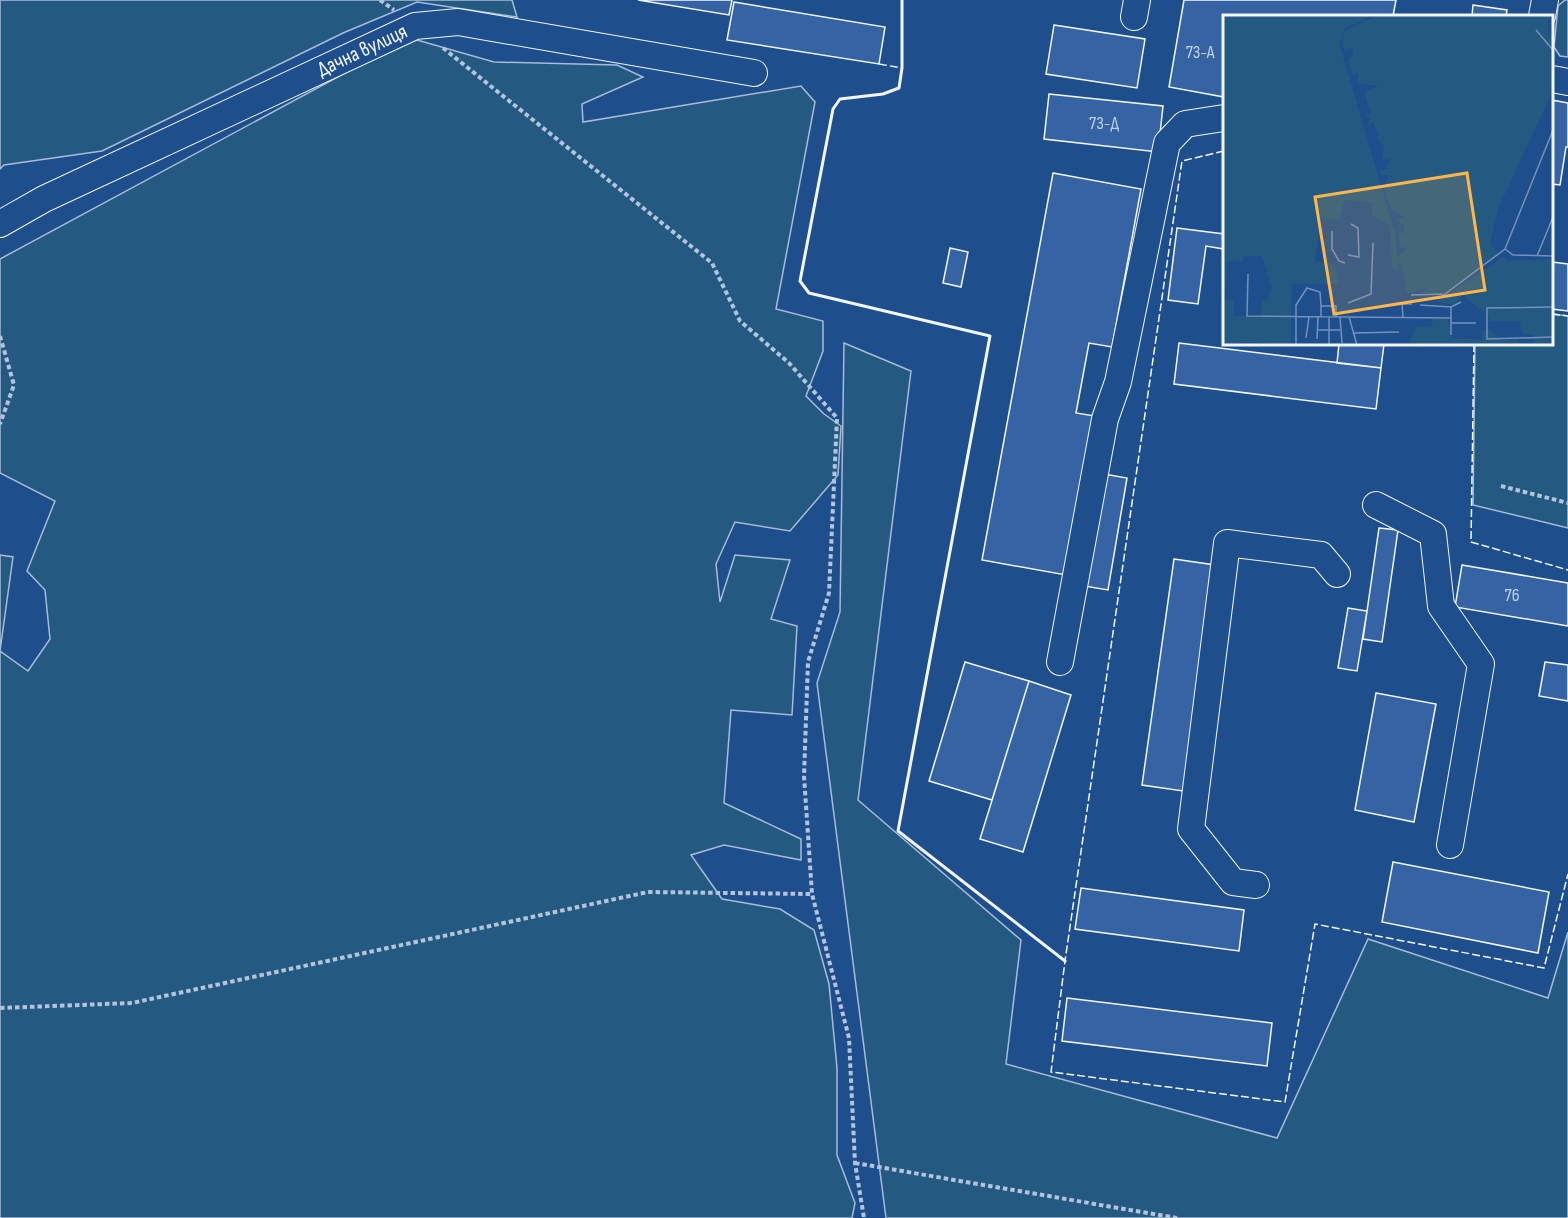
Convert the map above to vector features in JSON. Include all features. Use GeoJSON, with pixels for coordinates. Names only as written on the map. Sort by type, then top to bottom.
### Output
{"type":"FeatureCollection","features":[{"type":"Feature","properties":{"kind":"lane"},"geometry":{"type":"LineString","coordinates":[[1542,15],[1545,0]]}},
{"type":"Feature","properties":{"kind":"lane","name":"Дачна вулиця"},"geometry":{"type":"LineString","coordinates":[[0,224],[44,199],[415,26],[458,22],[754,73]]}},
{"type":"Feature","properties":{"kind":"lane"},"geometry":{"type":"LineString","coordinates":[[1553,79],[1568,82]]}},
{"type":"Feature","properties":{"kind":"lane"},"geometry":{"type":"LineString","coordinates":[[1060,662],[1105,419],[1118,382],[1167,143],[1185,124],[1223,118]]}},
{"type":"Feature","properties":{"kind":"lane"},"geometry":{"type":"LineString","coordinates":[[1376,505],[1433,534],[1441,606],[1481,664],[1450,845]]}},
{"type":"Feature","properties":{"kind":"lane"},"geometry":{"type":"LineString","coordinates":[[1256,885],[1233,882],[1191,829],[1227,543],[1321,555],[1337,574]]}},
{"type":"Feature","properties":{"kind":"path"},"geometry":{"type":"LineString","coordinates":[[380,0],[712,263],[740,321],[789,363],[837,418],[829,593],[808,662],[804,776],[812,894],[849,1038],[855,1163],[864,1218]]}},
{"type":"Feature","properties":{"kind":"path"},"geometry":{"type":"LineString","coordinates":[[0,336],[14,385],[0,424]]}},
{"type":"Feature","properties":{"kind":"path"},"geometry":{"type":"LineString","coordinates":[[1501,486],[1568,503]]}},
{"type":"Feature","properties":{"kind":"path"},"geometry":{"type":"LineString","coordinates":[[0,1008],[132,1003],[648,891],[812,894]]}},
{"type":"Feature","properties":{"kind":"path"},"geometry":{"type":"LineString","coordinates":[[855,1163],[1177,1218]]}},
{"type":"Feature","properties":{"kind":"shaded area"},"geometry":{"type":"Polygon","coordinates":[[[0,0],[512,0],[517,17],[417,2],[343,33],[102,151],[4,165],[0,169],[0,0]]]}},
{"type":"Feature","properties":{"kind":"shaded area"},"geometry":{"type":"Polygon","coordinates":[[[1568,0],[1568,57],[1560,56],[1554,47],[1558,6],[1568,0]]]}},
{"type":"Feature","properties":{"kind":"shaded area"},"geometry":{"type":"Polygon","coordinates":[[[410,38],[494,62],[617,65],[643,77],[582,104],[583,122],[801,86],[815,102],[776,309],[823,321],[823,351],[806,396],[824,414],[841,426],[838,475],[790,531],[735,522],[716,564],[720,602],[735,555],[790,560],[771,619],[797,626],[792,715],[731,710],[724,803],[801,839],[801,860],[724,845],[691,855],[722,899],[780,909],[814,930],[829,984],[837,1068],[837,1155],[855,1203],[852,1218],[0,1218],[0,651],[28,671],[50,639],[45,590],[27,571],[55,501],[0,473],[0,259],[410,38]]]}},
{"type":"Feature","properties":{"kind":"shaded area"},"geometry":{"type":"Polygon","coordinates":[[[1553,314],[1568,316],[1568,528],[1473,505],[1475,345],[1553,345],[1553,314]]]}},
{"type":"Feature","properties":{"kind":"shaded area"},"geometry":{"type":"Polygon","coordinates":[[[844,343],[911,371],[858,800],[1021,940],[1006,1064],[1277,1138],[1368,939],[1548,998],[1568,932],[1568,1218],[886,1218],[817,683],[840,612],[844,343]]]}},
{"type":"Feature","properties":{"kind":"shaded area"},"geometry":{"type":"Polygon","coordinates":[[[0,555],[13,557],[0,651],[0,555]]]}},
{"type":"Feature","properties":{"kind":"building"},"geometry":{"type":"Polygon","coordinates":[[[638,0],[732,0],[729,15],[638,0]]]}},
{"type":"Feature","properties":{"kind":"building"},"geometry":{"type":"Polygon","coordinates":[[[1184,0],[1396,0],[1393,15],[1223,15],[1223,97],[1169,87],[1184,0]]]}},
{"type":"Feature","properties":{"kind":"building"},"geometry":{"type":"Polygon","coordinates":[[[734,2],[885,27],[879,64],[727,40],[734,2]]]}},
{"type":"Feature","properties":{"kind":"building"},"geometry":{"type":"Polygon","coordinates":[[[1473,5],[1507,10],[1506,15],[1472,15],[1473,5]]]}},
{"type":"Feature","properties":{"kind":"building"},"geometry":{"type":"Polygon","coordinates":[[[1054,25],[1145,39],[1137,88],[1046,74],[1054,25]]]}},
{"type":"Feature","properties":{"kind":"building"},"geometry":{"type":"Polygon","coordinates":[[[1049,94],[1163,106],[1158,152],[1044,139],[1049,94]]]}},
{"type":"Feature","properties":{"kind":"building"},"geometry":{"type":"Polygon","coordinates":[[[1553,100],[1568,103],[1568,147],[1566,147],[1560,185],[1553,184],[1553,100]]]}},
{"type":"Feature","properties":{"kind":"building"},"geometry":{"type":"Polygon","coordinates":[[[1053,173],[1141,189],[1112,347],[1089,343],[1076,413],[1095,416],[1066,575],[982,560],[1053,173]]]}},
{"type":"Feature","properties":{"kind":"building"},"geometry":{"type":"Polygon","coordinates":[[[1177,228],[1223,234],[1223,249],[1206,246],[1198,304],[1168,300],[1177,228]]]}},
{"type":"Feature","properties":{"kind":"building"},"geometry":{"type":"Polygon","coordinates":[[[950,248],[968,252],[961,287],[943,283],[950,248]]]}},
{"type":"Feature","properties":{"kind":"building"},"geometry":{"type":"Polygon","coordinates":[[[1553,262],[1568,264],[1568,311],[1553,309],[1553,262]]]}},
{"type":"Feature","properties":{"kind":"building"},"geometry":{"type":"Polygon","coordinates":[[[1179,343],[1381,368],[1376,409],[1174,384],[1179,343]]]}},
{"type":"Feature","properties":{"kind":"building"},"geometry":{"type":"Polygon","coordinates":[[[1339,345],[1384,345],[1381,368],[1337,363],[1339,345]]]}},
{"type":"Feature","properties":{"kind":"building"},"geometry":{"type":"Polygon","coordinates":[[[1104,474],[1127,478],[1108,590],[1084,586],[1104,474]]]}},
{"type":"Feature","properties":{"kind":"building"},"geometry":{"type":"Polygon","coordinates":[[[1379,528],[1398,530],[1382,642],[1363,639],[1379,528]]]}},
{"type":"Feature","properties":{"kind":"building"},"geometry":{"type":"Polygon","coordinates":[[[1174,559],[1215,565],[1183,791],[1142,785],[1174,559]]]}},
{"type":"Feature","properties":{"kind":"building"},"geometry":{"type":"Polygon","coordinates":[[[1462,565],[1568,583],[1568,626],[1455,607],[1462,565]]]}},
{"type":"Feature","properties":{"kind":"building"},"geometry":{"type":"Polygon","coordinates":[[[1348,608],[1367,611],[1357,671],[1338,668],[1348,608]]]}},
{"type":"Feature","properties":{"kind":"building"},"geometry":{"type":"Polygon","coordinates":[[[965,662],[1029,681],[992,800],[929,781],[965,662]]]}},
{"type":"Feature","properties":{"kind":"building"},"geometry":{"type":"Polygon","coordinates":[[[1545,662],[1568,665],[1568,701],[1539,696],[1545,662]]]}},
{"type":"Feature","properties":{"kind":"building"},"geometry":{"type":"Polygon","coordinates":[[[1029,681],[1071,695],[1023,852],[980,839],[1029,681]]]}},
{"type":"Feature","properties":{"kind":"building"},"geometry":{"type":"Polygon","coordinates":[[[1376,693],[1436,704],[1414,822],[1355,810],[1376,693]]]}},
{"type":"Feature","properties":{"kind":"building"},"geometry":{"type":"Polygon","coordinates":[[[1393,862],[1549,892],[1538,953],[1382,922],[1393,862]]]}},
{"type":"Feature","properties":{"kind":"building"},"geometry":{"type":"Polygon","coordinates":[[[1081,888],[1244,910],[1239,951],[1075,929],[1081,888]]]}},
{"type":"Feature","properties":{"kind":"building"},"geometry":{"type":"Polygon","coordinates":[[[1067,998],[1272,1023],[1267,1066],[1062,1041],[1067,998]]]}},
{"type":"Feature","properties":{"kind":"fence"},"geometry":{"type":"LineString","coordinates":[[879,64],[902,68]]}},
{"type":"Feature","properties":{"kind":"fence"},"geometry":{"type":"LineString","coordinates":[[1223,151],[1182,161],[1065,961],[1051,1072],[1285,1102],[1315,924],[1544,968],[1568,874]]}},
{"type":"Feature","properties":{"kind":"fence"},"geometry":{"type":"LineString","coordinates":[[1553,314],[1568,316]]}},
{"type":"Feature","properties":{"kind":"fence"},"geometry":{"type":"LineString","coordinates":[[1474,345],[1471,542],[1568,570]]}},
{"type":"Feature","properties":{"kind":"wall"},"geometry":{"type":"LineString","coordinates":[[902,0],[902,68],[899,88],[883,94],[840,99],[833,109],[800,281],[809,293],[990,336],[898,831],[1065,961]]}}]}
